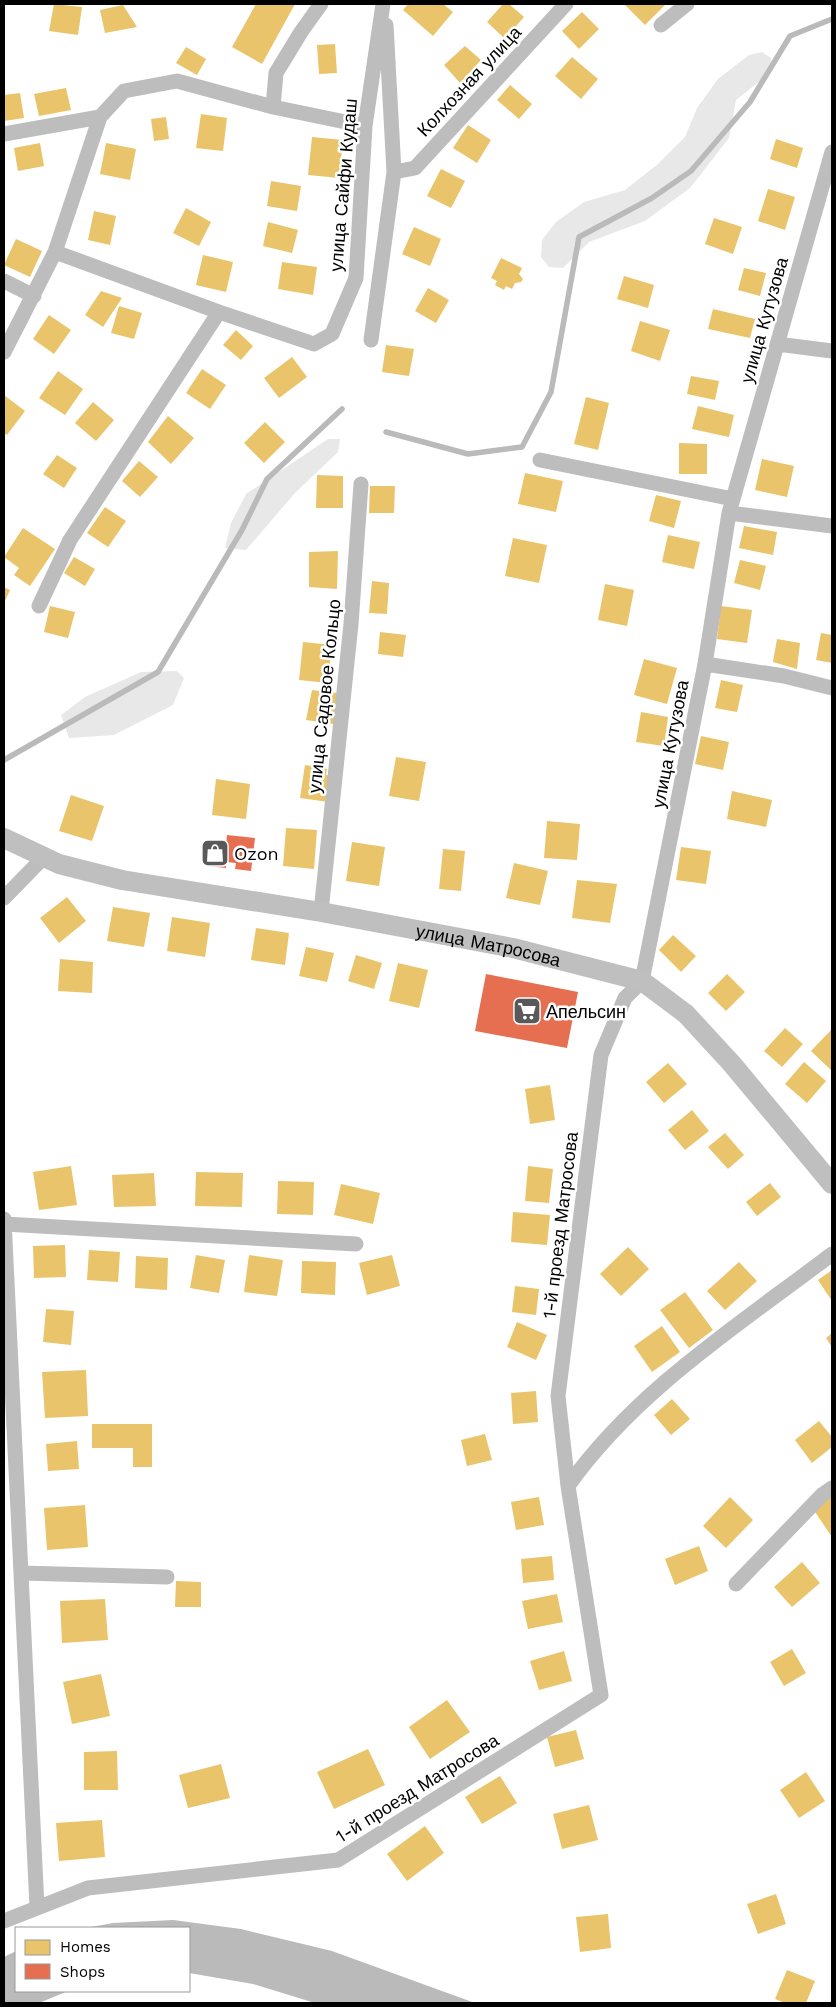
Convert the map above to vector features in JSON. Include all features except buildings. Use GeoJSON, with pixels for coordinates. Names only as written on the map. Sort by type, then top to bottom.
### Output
{"type":"FeatureCollection","features":[{"type":"Feature","properties":{"kind":"main road","name":"улица Матросова"},"geometry":{"type":"LineString","coordinates":[[4,838],[52,860],[122,880],[321,912],[513,948],[642,981],[692,1022],[732,1064],[832,1184]]}},
{"type":"Feature","properties":{"kind":"street"},"geometry":{"type":"LineString","coordinates":[[273,107],[276,73],[321,4]]}},
{"type":"Feature","properties":{"kind":"street"},"geometry":{"type":"LineString","coordinates":[[371,340],[394,172],[384,4]]}},
{"type":"Feature","properties":{"kind":"street","name":"улица Сайфи Кудаш"},"geometry":{"type":"LineString","coordinates":[[55,252],[219,312],[314,344],[332,334],[356,278],[365,126],[384,4]]}},
{"type":"Feature","properties":{"kind":"street","name":"Колхозная улица"},"geometry":{"type":"LineString","coordinates":[[394,172],[415,168],[566,4]]}},
{"type":"Feature","properties":{"kind":"street"},"geometry":{"type":"LineString","coordinates":[[661,25],[687,4]]}},
{"type":"Feature","properties":{"kind":"street"},"geometry":{"type":"LineString","coordinates":[[4,352],[55,252],[100,118],[124,91],[177,81],[273,107],[365,126]]}},
{"type":"Feature","properties":{"kind":"street"},"geometry":{"type":"LineString","coordinates":[[4,134],[100,118]]}},
{"type":"Feature","properties":{"kind":"street","name":"улица Кутузова"},"geometry":{"type":"LineString","coordinates":[[642,981],[705,664],[731,506],[832,152]]}},
{"type":"Feature","properties":{"kind":"street"},"geometry":{"type":"LineString","coordinates":[[4,281],[34,296]]}},
{"type":"Feature","properties":{"kind":"street"},"geometry":{"type":"LineString","coordinates":[[39,606],[70,540],[219,312]]}},
{"type":"Feature","properties":{"kind":"street"},"geometry":{"type":"LineString","coordinates":[[777,344],[832,351]]}},
{"type":"Feature","properties":{"kind":"street"},"geometry":{"type":"LineString","coordinates":[[540,460],[731,506],[832,526]]}},
{"type":"Feature","properties":{"kind":"street","name":"улица Садовое Кольцо"},"geometry":{"type":"LineString","coordinates":[[321,912],[351,624],[361,484]]}},
{"type":"Feature","properties":{"kind":"street"},"geometry":{"type":"LineString","coordinates":[[705,664],[784,676],[832,688]]}},
{"type":"Feature","properties":{"kind":"street"},"geometry":{"type":"LineString","coordinates":[[4,899],[52,860]]}},
{"type":"Feature","properties":{"kind":"street","name":"1-й проезд Матросова"},"geometry":{"type":"LineString","coordinates":[[4,1921],[88,1888],[338,1860],[601,1695],[568,1486],[558,1396],[601,1055],[625,998],[642,981]]}},
{"type":"Feature","properties":{"kind":"street"},"geometry":{"type":"LineString","coordinates":[[4,1219],[37,1907]]}},
{"type":"Feature","properties":{"kind":"street"},"geometry":{"type":"LineString","coordinates":[[4,1224],[356,1244]]}},
{"type":"Feature","properties":{"kind":"street"},"geometry":{"type":"LineString","coordinates":[[568,1486],[592,1452],[670,1378],[832,1254]]}},
{"type":"Feature","properties":{"kind":"street"},"geometry":{"type":"LineString","coordinates":[[736,1584],[822,1495],[832,1488]]}},
{"type":"Feature","properties":{"kind":"street"},"geometry":{"type":"LineString","coordinates":[[21,1573],[167,1577]]}},
{"type":"Feature","properties":{"kind":"shaded area"},"geometry":{"type":"Polygon","coordinates":[[[762,52],[771,58],[771,72],[736,100],[729,138],[690,188],[645,221],[589,242],[563,268],[549,267],[541,257],[542,240],[556,222],[584,202],[625,190],[658,164],[685,137],[697,108],[718,79],[749,55],[762,52]]]}},
{"type":"Feature","properties":{"kind":"shaded area"},"geometry":{"type":"Polygon","coordinates":[[[328,439],[340,439],[338,452],[295,493],[246,550],[225,548],[231,523],[246,494],[328,439]]]}},
{"type":"Feature","properties":{"kind":"shaded area"},"geometry":{"type":"Polygon","coordinates":[[[177,671],[184,678],[173,705],[114,735],[69,738],[61,715],[85,697],[141,672],[177,671]]]}},
{"type":"Feature","properties":{"kind":"shaded area"},"geometry":{"type":"Polygon","coordinates":[[[173,1920],[241,1929],[332,1951],[475,2003],[315,2003],[253,1984],[190,1973],[190,1927],[91,1927],[113,1923],[173,1920]]]}},
{"type":"Feature","properties":{"kind":"shaded area"},"geometry":{"type":"Polygon","coordinates":[[[15,1952],[15,1992],[66,1992],[39,2003],[4,2003],[4,1957],[15,1952]]]}},
{"type":"Feature","properties":{"kind":"waterway"},"geometry":{"type":"LineString","coordinates":[[386,432],[468,454],[522,447],[551,392],[579,237],[652,198],[691,171],[750,102],[790,36],[832,19]]}},
{"type":"Feature","properties":{"kind":"waterway"},"geometry":{"type":"LineString","coordinates":[[4,760],[158,672],[242,530],[267,479],[342,409]]}},
{"type":"Feature","properties":{"kind":"place","name":"Ozon"},"geometry":{"type":"Point","coordinates":[215,853]}},
{"type":"Feature","properties":{"kind":"place","name":"Апельсин"},"geometry":{"type":"Point","coordinates":[527,1011]}}]}
